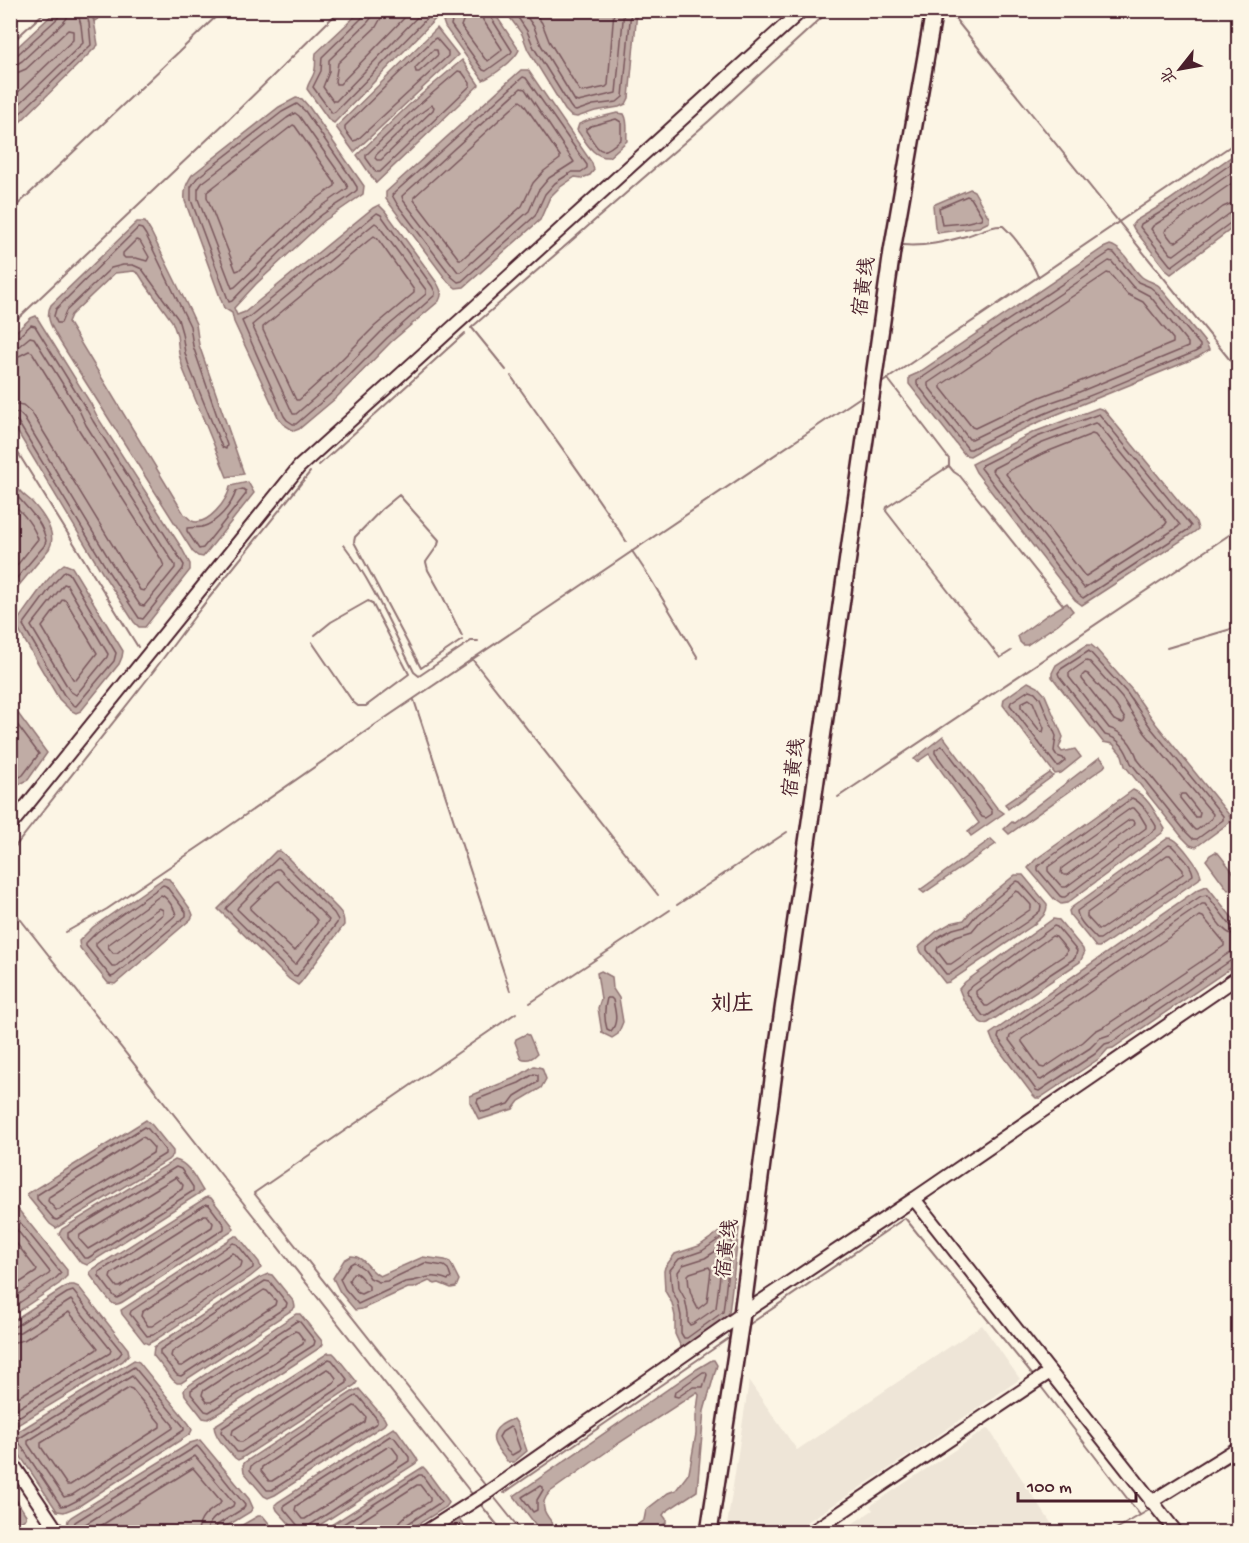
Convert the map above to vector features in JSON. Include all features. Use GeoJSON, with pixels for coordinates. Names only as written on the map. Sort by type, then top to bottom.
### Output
{"type":"FeatureCollection","features":[{"type":"Feature","properties":{"kind":"main road","name":"宿黄线"},"geometry":{"type":"LineString","coordinates":[[709,1533],[889,271],[934,10]]}},
{"type":"Feature","properties":{"kind":"street"},"geometry":{"type":"LineString","coordinates":[[10,826],[299,467],[802,10]]}},
{"type":"Feature","properties":{"kind":"street"},"geometry":{"type":"LineString","coordinates":[[425,1533],[488,1492],[742,1314],[1239,977]]}},
{"type":"Feature","properties":{"kind":"street"},"geometry":{"type":"LineString","coordinates":[[914,1199],[1041,1378],[1176,1533]]}},
{"type":"Feature","properties":{"kind":"street"},"geometry":{"type":"LineString","coordinates":[[812,1533],[1041,1378]]}},
{"type":"Feature","properties":{"kind":"street"},"geometry":{"type":"LineString","coordinates":[[1151,1502],[1239,1448]]}},
{"type":"Feature","properties":{"kind":"street"},"geometry":{"type":"LineString","coordinates":[[10,1460],[58,1533]]}},
{"type":"Feature","properties":{"kind":"shaded area"},"geometry":{"type":"Polygon","coordinates":[[[982,1325],[1020,1379],[792,1532],[726,1532],[749,1381],[797,1450],[982,1325]]]}},
{"type":"Feature","properties":{"kind":"shaded area"},"geometry":{"type":"Polygon","coordinates":[[[988,1428],[1057,1532],[840,1532],[873,1510],[870,1506],[988,1428]]]}},
{"type":"Feature","properties":{"kind":"water"},"geometry":{"type":"Polygon","coordinates":[[[455,10],[493,11],[519,50],[517,54],[503,67],[483,80],[445,27],[443,21],[455,10]]]}},
{"type":"Feature","properties":{"kind":"water"},"geometry":{"type":"Polygon","coordinates":[[[56,11],[90,11],[98,45],[11,131],[11,53],[56,11]]]}},
{"type":"Feature","properties":{"kind":"water"},"geometry":{"type":"Polygon","coordinates":[[[361,11],[443,11],[334,123],[329,120],[307,89],[314,72],[316,53],[361,11]]]}},
{"type":"Feature","properties":{"kind":"water"},"geometry":{"type":"Polygon","coordinates":[[[505,11],[637,11],[629,98],[626,104],[577,117],[571,116],[528,50],[522,34],[505,11]]]}},
{"type":"Feature","properties":{"kind":"water"},"geometry":{"type":"Polygon","coordinates":[[[437,28],[458,55],[354,152],[336,127],[437,28]]]}},
{"type":"Feature","properties":{"kind":"water"},"geometry":{"type":"Polygon","coordinates":[[[462,60],[479,85],[376,183],[357,155],[409,105],[462,60]]]}},
{"type":"Feature","properties":{"kind":"water"},"geometry":{"type":"Polygon","coordinates":[[[521,70],[528,70],[592,163],[594,170],[590,175],[582,178],[575,177],[559,188],[550,197],[540,220],[464,287],[456,288],[448,282],[386,199],[386,192],[521,70]]]}},
{"type":"Feature","properties":{"kind":"water"},"geometry":{"type":"Polygon","coordinates":[[[296,98],[302,99],[309,107],[364,186],[363,194],[324,221],[256,284],[234,308],[237,315],[245,312],[379,205],[437,283],[441,294],[439,301],[391,342],[336,398],[294,431],[279,419],[234,322],[232,313],[224,308],[185,197],[186,187],[192,175],[279,107],[296,98]]]}},
{"type":"Feature","properties":{"kind":"water"},"geometry":{"type":"Polygon","coordinates":[[[617,113],[624,114],[626,117],[627,141],[609,157],[603,157],[590,148],[577,130],[579,124],[617,113]]]}},
{"type":"Feature","properties":{"kind":"water"},"geometry":{"type":"Polygon","coordinates":[[[1238,152],[1238,224],[1171,274],[1132,225],[1238,152]]]}},
{"type":"Feature","properties":{"kind":"water"},"geometry":{"type":"Polygon","coordinates":[[[970,189],[974,191],[989,222],[979,227],[938,233],[935,228],[933,205],[970,189]]]}},
{"type":"Feature","properties":{"kind":"water"},"geometry":{"type":"Polygon","coordinates":[[[137,222],[145,222],[151,232],[196,324],[199,345],[244,474],[227,477],[183,369],[172,321],[139,274],[134,271],[115,273],[71,315],[68,322],[184,514],[192,521],[204,520],[216,511],[226,498],[230,486],[248,482],[254,493],[203,557],[193,552],[59,340],[48,314],[51,305],[137,222]]]}},
{"type":"Feature","properties":{"kind":"water"},"geometry":{"type":"Polygon","coordinates":[[[1110,245],[1124,254],[1142,277],[1159,286],[1209,350],[1198,357],[1048,418],[970,456],[965,455],[909,384],[909,377],[1110,245]]]}},
{"type":"Feature","properties":{"kind":"water"},"geometry":{"type":"Polygon","coordinates":[[[36,316],[190,564],[190,570],[145,627],[139,627],[134,622],[11,421],[11,336],[36,316]]]}},
{"type":"Feature","properties":{"kind":"water"},"geometry":{"type":"Polygon","coordinates":[[[1098,408],[1104,410],[1196,522],[1198,529],[1082,605],[1075,600],[972,464],[1034,432],[1098,408]]]}},
{"type":"Feature","properties":{"kind":"water"},"geometry":{"type":"Polygon","coordinates":[[[10,474],[20,491],[31,501],[48,524],[52,537],[49,549],[11,595],[10,474]]]}},
{"type":"Feature","properties":{"kind":"water"},"geometry":{"type":"Polygon","coordinates":[[[64,564],[72,567],[123,651],[119,664],[81,711],[76,713],[59,699],[15,624],[45,584],[64,564]]]}},
{"type":"Feature","properties":{"kind":"water"},"geometry":{"type":"Polygon","coordinates":[[[1067,603],[1073,611],[1058,624],[1027,645],[1020,642],[1018,636],[1067,603]]]}},
{"type":"Feature","properties":{"kind":"water"},"geometry":{"type":"Polygon","coordinates":[[[1087,645],[1096,649],[1132,690],[1156,724],[1230,816],[1230,822],[1196,847],[1190,845],[1182,837],[1125,766],[1122,755],[1113,744],[1103,742],[1052,677],[1056,665],[1087,645]]]}},
{"type":"Feature","properties":{"kind":"water"},"geometry":{"type":"Polygon","coordinates":[[[1028,682],[1038,687],[1045,695],[1063,737],[1059,748],[1062,752],[1075,749],[1081,757],[1061,773],[1055,774],[1003,705],[1004,699],[1028,682]]]}},
{"type":"Feature","properties":{"kind":"water"},"geometry":{"type":"Polygon","coordinates":[[[11,704],[47,753],[28,780],[20,784],[11,776],[11,704]]]}},
{"type":"Feature","properties":{"kind":"water"},"geometry":{"type":"Polygon","coordinates":[[[943,736],[997,808],[1004,813],[971,836],[968,832],[979,823],[929,754],[917,762],[914,759],[943,736]]]}},
{"type":"Feature","properties":{"kind":"water"},"geometry":{"type":"Polygon","coordinates":[[[1100,757],[1106,764],[1104,767],[1009,834],[1004,829],[1012,822],[1014,823],[1100,757]]]}},
{"type":"Feature","properties":{"kind":"water"},"geometry":{"type":"Polygon","coordinates":[[[1050,773],[1053,776],[1008,809],[1005,804],[1050,773]]]}},
{"type":"Feature","properties":{"kind":"water"},"geometry":{"type":"Polygon","coordinates":[[[1133,790],[1148,802],[1165,829],[1067,903],[1061,904],[1055,900],[1028,868],[1035,860],[1133,790]]]}},
{"type":"Feature","properties":{"kind":"water"},"geometry":{"type":"Polygon","coordinates":[[[1168,838],[1172,838],[1185,850],[1201,876],[1103,945],[1096,947],[1069,911],[1168,838]]]}},
{"type":"Feature","properties":{"kind":"water"},"geometry":{"type":"Polygon","coordinates":[[[991,839],[996,844],[924,893],[920,890],[991,839]]]}},
{"type":"Feature","properties":{"kind":"water"},"geometry":{"type":"Polygon","coordinates":[[[276,851],[286,856],[338,909],[344,920],[344,925],[298,985],[289,979],[218,909],[276,851]]]}},
{"type":"Feature","properties":{"kind":"water"},"geometry":{"type":"Polygon","coordinates":[[[1215,852],[1237,877],[1238,883],[1233,889],[1228,890],[1206,860],[1215,852]]]}},
{"type":"Feature","properties":{"kind":"water"},"geometry":{"type":"Polygon","coordinates":[[[1015,875],[1023,875],[1047,904],[1045,914],[1032,926],[945,983],[919,947],[937,931],[951,923],[964,920],[972,910],[1015,875]]]}},
{"type":"Feature","properties":{"kind":"water"},"geometry":{"type":"Polygon","coordinates":[[[164,878],[169,879],[191,910],[193,915],[191,919],[115,984],[108,983],[80,948],[79,941],[93,927],[164,878]]]}},
{"type":"Feature","properties":{"kind":"water"},"geometry":{"type":"Polygon","coordinates":[[[1207,886],[1238,925],[1238,963],[1113,1048],[1108,1049],[1100,1058],[1040,1098],[1036,1098],[993,1042],[990,1034],[1197,890],[1207,886]]]}},
{"type":"Feature","properties":{"kind":"water"},"geometry":{"type":"Polygon","coordinates":[[[1053,919],[1059,920],[1083,949],[1084,954],[1080,962],[988,1023],[980,1022],[964,1001],[959,989],[965,982],[1053,919]]]}},
{"type":"Feature","properties":{"kind":"water"},"geometry":{"type":"Polygon","coordinates":[[[601,971],[612,977],[613,989],[619,998],[623,1022],[618,1034],[612,1038],[602,1033],[598,1008],[601,999],[597,973],[601,971]]]}},
{"type":"Feature","properties":{"kind":"water"},"geometry":{"type":"Polygon","coordinates":[[[526,1034],[529,1035],[537,1054],[525,1059],[521,1058],[515,1042],[516,1039],[526,1034]]]}},
{"type":"Feature","properties":{"kind":"water"},"geometry":{"type":"Polygon","coordinates":[[[534,1066],[542,1068],[546,1079],[541,1088],[519,1101],[513,1109],[479,1120],[470,1102],[470,1096],[517,1077],[534,1066]]]}},
{"type":"Feature","properties":{"kind":"water"},"geometry":{"type":"Polygon","coordinates":[[[146,1120],[173,1151],[173,1155],[56,1228],[50,1224],[27,1194],[146,1120]]]}},
{"type":"Feature","properties":{"kind":"water"},"geometry":{"type":"Polygon","coordinates":[[[175,1160],[188,1168],[203,1191],[87,1265],[80,1262],[59,1234],[62,1229],[175,1160]]]}},
{"type":"Feature","properties":{"kind":"water"},"geometry":{"type":"Polygon","coordinates":[[[207,1197],[211,1198],[234,1229],[122,1302],[115,1304],[111,1302],[90,1272],[207,1197]]]}},
{"type":"Feature","properties":{"kind":"water"},"geometry":{"type":"Polygon","coordinates":[[[11,1204],[17,1208],[67,1270],[67,1276],[59,1284],[11,1316],[11,1204]]]}},
{"type":"Feature","properties":{"kind":"water"},"geometry":{"type":"Polygon","coordinates":[[[736,1224],[739,1228],[729,1313],[715,1327],[681,1347],[675,1334],[672,1303],[665,1291],[665,1267],[675,1254],[699,1246],[725,1228],[736,1224]]]}},
{"type":"Feature","properties":{"kind":"water"},"geometry":{"type":"Polygon","coordinates":[[[238,1236],[259,1262],[261,1268],[155,1340],[148,1344],[144,1342],[121,1310],[238,1236]]]}},
{"type":"Feature","properties":{"kind":"water"},"geometry":{"type":"Polygon","coordinates":[[[351,1256],[360,1258],[380,1276],[423,1257],[445,1260],[450,1262],[459,1280],[456,1287],[451,1288],[429,1281],[355,1310],[340,1292],[333,1278],[344,1260],[351,1256]]]}},
{"type":"Feature","properties":{"kind":"water"},"geometry":{"type":"Polygon","coordinates":[[[268,1274],[272,1275],[294,1302],[295,1307],[181,1383],[173,1380],[153,1355],[154,1347],[268,1274]]]}},
{"type":"Feature","properties":{"kind":"water"},"geometry":{"type":"Polygon","coordinates":[[[70,1285],[79,1287],[128,1349],[129,1354],[123,1361],[11,1429],[11,1322],[70,1285]]]}},
{"type":"Feature","properties":{"kind":"water"},"geometry":{"type":"Polygon","coordinates":[[[296,1314],[300,1314],[321,1340],[323,1344],[321,1347],[229,1407],[208,1419],[203,1418],[185,1395],[185,1388],[296,1314]]]}},
{"type":"Feature","properties":{"kind":"water"},"geometry":{"type":"Polygon","coordinates":[[[328,1353],[336,1356],[357,1382],[355,1385],[242,1458],[238,1460],[235,1458],[219,1439],[214,1426],[328,1353]]]}},
{"type":"Feature","properties":{"kind":"water"},"geometry":{"type":"Polygon","coordinates":[[[134,1360],[139,1362],[189,1424],[192,1430],[190,1434],[79,1506],[64,1512],[57,1511],[11,1442],[11,1436],[134,1360]]]}},
{"type":"Feature","properties":{"kind":"water"},"geometry":{"type":"Polygon","coordinates":[[[712,1360],[717,1365],[704,1411],[697,1491],[665,1512],[663,1515],[666,1523],[652,1532],[626,1532],[644,1520],[646,1510],[668,1493],[676,1490],[689,1473],[696,1434],[699,1395],[697,1392],[550,1492],[544,1503],[545,1513],[560,1532],[541,1532],[514,1496],[712,1360]]]}},
{"type":"Feature","properties":{"kind":"water"},"geometry":{"type":"Polygon","coordinates":[[[359,1389],[384,1418],[386,1422],[384,1425],[275,1495],[268,1498],[264,1496],[244,1472],[245,1462],[359,1389]]]}},
{"type":"Feature","properties":{"kind":"water"},"geometry":{"type":"Polygon","coordinates":[[[514,1419],[527,1451],[514,1462],[508,1462],[495,1444],[494,1434],[501,1425],[514,1419]]]}},
{"type":"Feature","properties":{"kind":"water"},"geometry":{"type":"Polygon","coordinates":[[[393,1428],[397,1430],[416,1457],[418,1461],[415,1464],[309,1532],[297,1532],[277,1510],[275,1505],[278,1502],[393,1428]]]}},
{"type":"Feature","properties":{"kind":"water"},"geometry":{"type":"Polygon","coordinates":[[[200,1440],[249,1499],[253,1508],[250,1512],[217,1532],[71,1532],[67,1526],[71,1517],[190,1443],[200,1440]]]}},
{"type":"Feature","properties":{"kind":"water"},"geometry":{"type":"Polygon","coordinates":[[[423,1467],[447,1499],[449,1503],[446,1507],[406,1532],[320,1532],[423,1467]]]}},
{"type":"Feature","properties":{"kind":"water"},"geometry":{"type":"Polygon","coordinates":[[[11,1492],[26,1518],[11,1529],[11,1492]]]}},
{"type":"Feature","properties":{"kind":"water"},"geometry":{"type":"Polygon","coordinates":[[[258,1516],[263,1516],[276,1532],[230,1532],[258,1516]]]}},
{"type":"Feature","properties":{"kind":"water"},"geometry":{"type":"Polygon","coordinates":[[[456,1519],[460,1520],[470,1532],[433,1532],[456,1519]]]}},
{"type":"Feature","properties":{"kind":"waterway"},"geometry":{"type":"LineString","coordinates":[[10,44],[47,10]]}},
{"type":"Feature","properties":{"kind":"waterway"},"geometry":{"type":"LineString","coordinates":[[92,10],[94,21],[113,10]]}},
{"type":"Feature","properties":{"kind":"waterway"},"geometry":{"type":"LineString","coordinates":[[10,212],[223,10]]}},
{"type":"Feature","properties":{"kind":"waterway"},"geometry":{"type":"LineString","coordinates":[[10,326],[230,118],[340,10]]}},
{"type":"Feature","properties":{"kind":"waterway"},"geometry":{"type":"LineString","coordinates":[[471,328],[709,121],[830,10]]}},
{"type":"Feature","properties":{"kind":"waterway"},"geometry":{"type":"LineString","coordinates":[[948,10],[1238,370]]}},
{"type":"Feature","properties":{"kind":"waterway"},"geometry":{"type":"LineString","coordinates":[[880,384],[1238,141]]}},
{"type":"Feature","properties":{"kind":"waterway"},"geometry":{"type":"LineString","coordinates":[[903,245],[942,242],[988,228],[1003,226],[1032,263],[1038,277]]}},
{"type":"Feature","properties":{"kind":"waterway"},"geometry":{"type":"LineString","coordinates":[[472,328],[506,370]]}},
{"type":"Feature","properties":{"kind":"waterway"},"geometry":{"type":"LineString","coordinates":[[319,465],[465,333]]}},
{"type":"Feature","properties":{"kind":"waterway"},"geometry":{"type":"LineString","coordinates":[[511,376],[626,541]]}},
{"type":"Feature","properties":{"kind":"waterway"},"geometry":{"type":"LineString","coordinates":[[888,379],[949,459],[949,466]]}},
{"type":"Feature","properties":{"kind":"waterway"},"geometry":{"type":"LineString","coordinates":[[66,932],[107,909],[865,394]]}},
{"type":"Feature","properties":{"kind":"waterway"},"geometry":{"type":"LineString","coordinates":[[10,440],[138,647]]}},
{"type":"Feature","properties":{"kind":"waterway"},"geometry":{"type":"LineString","coordinates":[[1011,651],[1000,658],[886,511],[887,507],[949,466],[960,476],[1063,605]]}},
{"type":"Feature","properties":{"kind":"waterway"},"geometry":{"type":"LineString","coordinates":[[10,853],[310,472]]}},
{"type":"Feature","properties":{"kind":"waterway"},"geometry":{"type":"LineString","coordinates":[[462,636],[426,562],[439,540],[399,495],[355,537],[354,542],[421,668],[462,640]]}},
{"type":"Feature","properties":{"kind":"waterway"},"geometry":{"type":"LineString","coordinates":[[838,797],[1238,529]]}},
{"type":"Feature","properties":{"kind":"waterway"},"geometry":{"type":"LineString","coordinates":[[344,545],[373,591],[414,672],[419,676],[471,641],[478,641]]}},
{"type":"Feature","properties":{"kind":"waterway"},"geometry":{"type":"LineString","coordinates":[[632,551],[698,658]]}},
{"type":"Feature","properties":{"kind":"waterway"},"geometry":{"type":"LineString","coordinates":[[312,642],[358,706],[366,706],[409,674],[372,603],[368,601],[331,622],[315,635]]}},
{"type":"Feature","properties":{"kind":"waterway"},"geometry":{"type":"LineString","coordinates":[[1167,648],[1238,627]]}},
{"type":"Feature","properties":{"kind":"waterway"},"geometry":{"type":"LineString","coordinates":[[472,659],[658,895]]}},
{"type":"Feature","properties":{"kind":"waterway"},"geometry":{"type":"LineString","coordinates":[[414,700],[510,991]]}},
{"type":"Feature","properties":{"kind":"waterway"},"geometry":{"type":"LineString","coordinates":[[677,905],[787,832]]}},
{"type":"Feature","properties":{"kind":"waterway"},"geometry":{"type":"LineString","coordinates":[[10,906],[472,1494]]}},
{"type":"Feature","properties":{"kind":"waterway"},"geometry":{"type":"LineString","coordinates":[[530,1003],[670,910]]}},
{"type":"Feature","properties":{"kind":"waterway"},"geometry":{"type":"LineString","coordinates":[[485,1485],[254,1193],[516,1013]]}},
{"type":"Feature","properties":{"kind":"waterway"},"geometry":{"type":"LineString","coordinates":[[747,1326],[905,1218],[1034,1377]]}},
{"type":"Feature","properties":{"kind":"waterway"},"geometry":{"type":"LineString","coordinates":[[504,1493],[732,1336]]}},
{"type":"Feature","properties":{"kind":"waterway"},"geometry":{"type":"LineString","coordinates":[[1039,1384],[1140,1515]]}},
{"type":"Feature","properties":{"kind":"waterway"},"geometry":{"type":"LineString","coordinates":[[1174,1495],[1238,1457]]}},
{"type":"Feature","properties":{"kind":"waterway"},"geometry":{"type":"LineString","coordinates":[[494,1497],[522,1532]]}},
{"type":"Feature","properties":{"kind":"waterway"},"geometry":{"type":"LineString","coordinates":[[481,1505],[503,1532]]}},
{"type":"Feature","properties":{"kind":"waterway"},"geometry":{"type":"LineString","coordinates":[[1111,1532],[1149,1510]]}},
{"type":"Feature","properties":{"kind":"district","name":"刘庄"},"geometry":{"type":"Point","coordinates":[732,1006]}}]}
